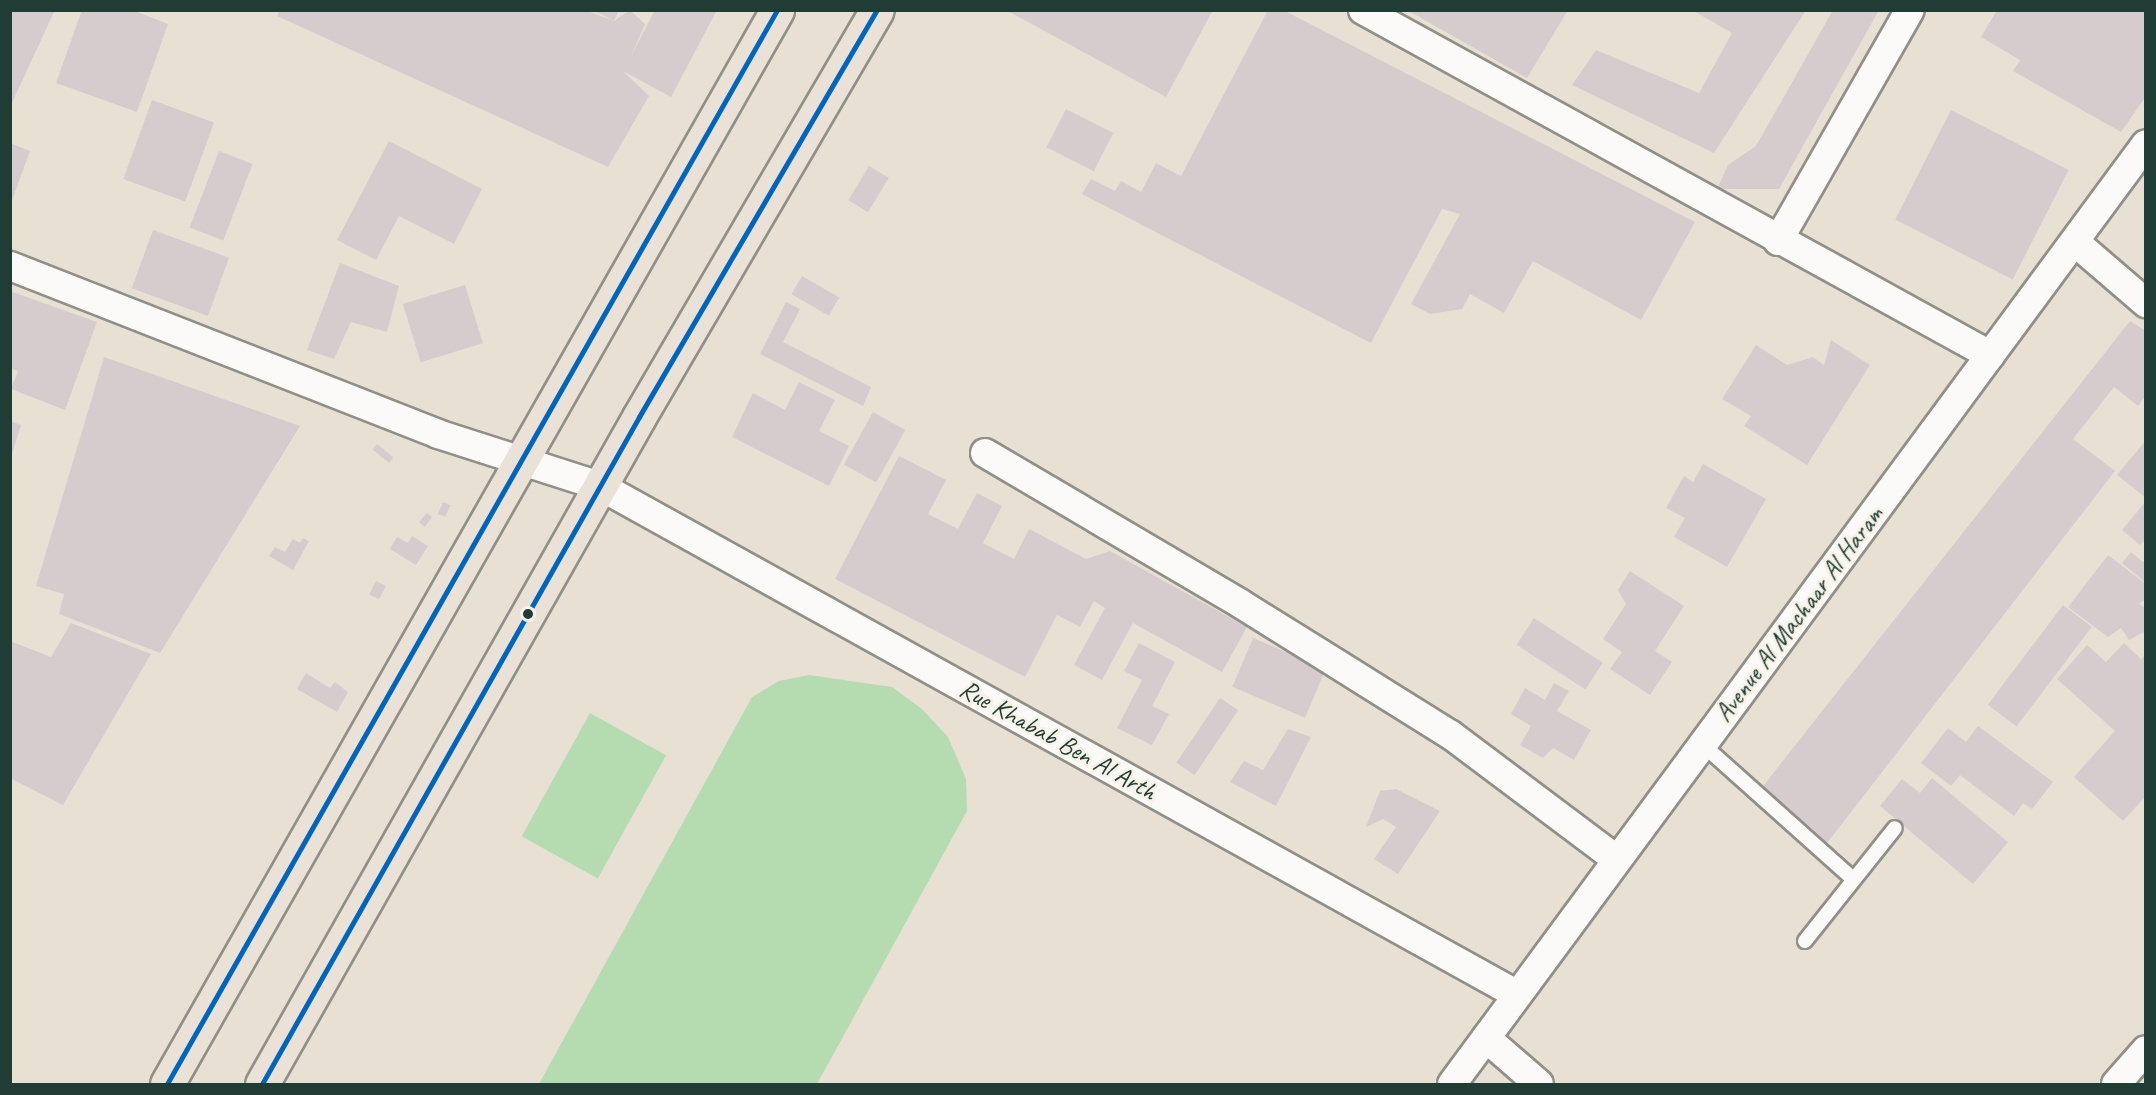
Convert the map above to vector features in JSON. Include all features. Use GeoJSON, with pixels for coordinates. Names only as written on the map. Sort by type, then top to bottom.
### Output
{"type":"FeatureCollection","features":[{"type":"Feature","properties":{"kind":"main road"},"geometry":{"type":"LineString","coordinates":[[167,1084],[523,463],[777,10]]}},
{"type":"Feature","properties":{"kind":"main road"},"geometry":{"type":"LineString","coordinates":[[262,1084],[600,486],[877,10]]}},
{"type":"Feature","properties":{"kind":"street"},"geometry":{"type":"LineString","coordinates":[[1363,10],[1778,241],[1990,355]]}},
{"type":"Feature","properties":{"kind":"street"},"geometry":{"type":"LineString","coordinates":[[1778,241],[1910,10]]}},
{"type":"Feature","properties":{"kind":"street","name":"Avenue Al Machaar Al Haram"},"geometry":{"type":"LineString","coordinates":[[1452,1084],[1516,994],[2075,242],[2145,144]]}},
{"type":"Feature","properties":{"kind":"street"},"geometry":{"type":"LineString","coordinates":[[2075,242],[2145,303]]}},
{"type":"Feature","properties":{"kind":"street","name":"Rue Khabab Ben Al Arth"},"geometry":{"type":"LineString","coordinates":[[10,266],[438,434],[600,486],[1516,994]]}},
{"type":"Feature","properties":{"kind":"street"},"geometry":{"type":"LineString","coordinates":[[985,453],[1241,604],[1451,735],[1617,859]]}},
{"type":"Feature","properties":{"kind":"street"},"geometry":{"type":"LineString","coordinates":[[1486,1038],[1539,1084]]}},
{"type":"Feature","properties":{"kind":"street"},"geometry":{"type":"LineString","coordinates":[[2116,1084],[2145,1050]]}},
{"type":"Feature","properties":{"kind":"lane"},"geometry":{"type":"LineString","coordinates":[[1702,744],[1854,879]]}},
{"type":"Feature","properties":{"kind":"lane"},"geometry":{"type":"LineString","coordinates":[[1805,941],[1895,828]]}},
{"type":"Feature","properties":{"kind":"green space"},"geometry":{"type":"Polygon","coordinates":[[[809,675],[892,687],[922,709],[948,737],[966,779],[967,811],[817,1084],[539,1084],[752,697],[779,681],[809,675]]]}},
{"type":"Feature","properties":{"kind":"green space"},"geometry":{"type":"Polygon","coordinates":[[[590,713],[666,755],[598,878],[522,836],[590,713]]]}},
{"type":"Feature","properties":{"kind":"building"},"geometry":{"type":"Polygon","coordinates":[[[10,10],[55,10],[10,107],[10,10]]]}},
{"type":"Feature","properties":{"kind":"building"},"geometry":{"type":"Polygon","coordinates":[[[82,10],[132,10],[168,24],[137,112],[56,83],[82,10]]]}},
{"type":"Feature","properties":{"kind":"building"},"geometry":{"type":"Polygon","coordinates":[[[280,10],[585,10],[614,21],[630,10],[645,24],[631,56],[655,10],[717,10],[671,97],[623,71],[649,96],[608,167],[277,16],[280,10]]]}},
{"type":"Feature","properties":{"kind":"building"},"geometry":{"type":"Polygon","coordinates":[[[593,10],[619,10],[614,21],[593,10]]]}},
{"type":"Feature","properties":{"kind":"building"},"geometry":{"type":"Polygon","coordinates":[[[1006,10],[1213,10],[1166,97],[1006,10]]]}},
{"type":"Feature","properties":{"kind":"building"},"geometry":{"type":"Polygon","coordinates":[[[1268,10],[1283,10],[1695,222],[1641,320],[1533,261],[1504,313],[1470,294],[1462,309],[1430,314],[1411,304],[1460,214],[1442,209],[1371,343],[1082,194],[1091,179],[1115,191],[1121,181],[1141,192],[1156,163],[1181,176],[1268,10]]]}},
{"type":"Feature","properties":{"kind":"building"},"geometry":{"type":"Polygon","coordinates":[[[1407,10],[1568,10],[1527,78],[1407,10]]]}},
{"type":"Feature","properties":{"kind":"building"},"geometry":{"type":"Polygon","coordinates":[[[1692,10],[1806,10],[1714,153],[1572,85],[1596,50],[1699,93],[1732,33],[1692,10]]]}},
{"type":"Feature","properties":{"kind":"building"},"geometry":{"type":"Polygon","coordinates":[[[1833,10],[1879,10],[1779,189],[1717,189],[1728,165],[1756,146],[1833,10]]]}},
{"type":"Feature","properties":{"kind":"building"},"geometry":{"type":"Polygon","coordinates":[[[1997,10],[2146,10],[2146,96],[2121,132],[2013,71],[2020,60],[1981,37],[1997,10]]]}},
{"type":"Feature","properties":{"kind":"building"},"geometry":{"type":"Polygon","coordinates":[[[152,100],[214,123],[185,202],[123,179],[152,100]]]}},
{"type":"Feature","properties":{"kind":"building"},"geometry":{"type":"Polygon","coordinates":[[[1066,109],[1113,133],[1094,171],[1046,147],[1066,109]]]}},
{"type":"Feature","properties":{"kind":"building"},"geometry":{"type":"Polygon","coordinates":[[[1951,110],[2069,170],[2013,280],[1895,220],[1951,110]]]}},
{"type":"Feature","properties":{"kind":"building"},"geometry":{"type":"Polygon","coordinates":[[[389,141],[482,189],[454,244],[399,216],[376,260],[337,240],[389,141]]]}},
{"type":"Feature","properties":{"kind":"building"},"geometry":{"type":"Polygon","coordinates":[[[10,143],[30,151],[11,203],[10,203],[10,143]]]}},
{"type":"Feature","properties":{"kind":"building"},"geometry":{"type":"Polygon","coordinates":[[[219,151],[253,164],[223,240],[190,228],[219,151]]]}},
{"type":"Feature","properties":{"kind":"building"},"geometry":{"type":"Polygon","coordinates":[[[869,166],[889,178],[868,212],[848,200],[869,166]]]}},
{"type":"Feature","properties":{"kind":"building"},"geometry":{"type":"Polygon","coordinates":[[[153,230],[229,258],[208,316],[132,288],[153,230]]]}},
{"type":"Feature","properties":{"kind":"building"},"geometry":{"type":"Polygon","coordinates":[[[340,263],[399,286],[387,332],[351,322],[334,359],[307,350],[340,263]]]}},
{"type":"Feature","properties":{"kind":"building"},"geometry":{"type":"Polygon","coordinates":[[[802,276],[839,298],[829,316],[792,294],[802,276]]]}},
{"type":"Feature","properties":{"kind":"building"},"geometry":{"type":"Polygon","coordinates":[[[465,285],[483,343],[421,362],[403,304],[465,285]]]}},
{"type":"Feature","properties":{"kind":"building"},"geometry":{"type":"Polygon","coordinates":[[[10,291],[97,322],[65,410],[11,389],[18,371],[10,368],[10,291]]]}},
{"type":"Feature","properties":{"kind":"building"},"geometry":{"type":"Polygon","coordinates":[[[786,302],[800,309],[783,342],[871,387],[863,406],[760,354],[786,302]]]}},
{"type":"Feature","properties":{"kind":"building"},"geometry":{"type":"Polygon","coordinates":[[[2130,321],[2146,331],[2146,395],[2138,406],[2114,387],[2073,439],[2115,471],[1824,847],[1763,786],[2130,321]]]}},
{"type":"Feature","properties":{"kind":"building"},"geometry":{"type":"Polygon","coordinates":[[[1831,340],[1870,365],[1807,465],[1744,426],[1751,416],[1722,399],[1756,345],[1787,365],[1813,357],[1824,365],[1831,340]]]}},
{"type":"Feature","properties":{"kind":"building"},"geometry":{"type":"Polygon","coordinates":[[[104,357],[300,426],[160,653],[59,614],[64,594],[36,586],[104,357]]]}},
{"type":"Feature","properties":{"kind":"building"},"geometry":{"type":"Polygon","coordinates":[[[799,382],[835,400],[819,431],[849,446],[829,486],[732,437],[753,393],[785,410],[799,382]]]}},
{"type":"Feature","properties":{"kind":"building"},"geometry":{"type":"Polygon","coordinates":[[[873,412],[905,430],[876,482],[844,464],[873,412]]]}},
{"type":"Feature","properties":{"kind":"building"},"geometry":{"type":"Polygon","coordinates":[[[10,421],[21,425],[11,457],[10,457],[10,421]]]}},
{"type":"Feature","properties":{"kind":"building"},"geometry":{"type":"Polygon","coordinates":[[[2146,440],[2146,498],[2117,475],[2146,440]]]}},
{"type":"Feature","properties":{"kind":"building"},"geometry":{"type":"Polygon","coordinates":[[[377,444],[393,457],[389,463],[373,449],[377,444]]]}},
{"type":"Feature","properties":{"kind":"building"},"geometry":{"type":"Polygon","coordinates":[[[899,456],[946,480],[928,514],[958,529],[977,493],[1002,506],[983,543],[1014,559],[1029,529],[1086,559],[1110,551],[1247,627],[1222,672],[1133,623],[1102,680],[1074,665],[1105,608],[1094,601],[1080,627],[1057,615],[1025,677],[835,579],[899,456]]]}},
{"type":"Feature","properties":{"kind":"building"},"geometry":{"type":"Polygon","coordinates":[[[1703,464],[1766,499],[1727,567],[1674,537],[1685,518],[1666,508],[1684,476],[1693,482],[1703,464]]]}},
{"type":"Feature","properties":{"kind":"building"},"geometry":{"type":"Polygon","coordinates":[[[2146,501],[2146,539],[2140,545],[2122,530],[2146,501]]]}},
{"type":"Feature","properties":{"kind":"building"},"geometry":{"type":"Polygon","coordinates":[[[443,502],[450,505],[445,517],[438,514],[443,502]]]}},
{"type":"Feature","properties":{"kind":"building"},"geometry":{"type":"Polygon","coordinates":[[[427,513],[432,517],[425,527],[419,522],[427,513]]]}},
{"type":"Feature","properties":{"kind":"building"},"geometry":{"type":"Polygon","coordinates":[[[412,536],[428,546],[416,565],[390,549],[397,537],[408,543],[412,536]]]}},
{"type":"Feature","properties":{"kind":"building"},"geometry":{"type":"Polygon","coordinates":[[[303,538],[309,541],[293,570],[269,556],[275,547],[285,552],[293,539],[300,543],[303,538]]]}},
{"type":"Feature","properties":{"kind":"building"},"geometry":{"type":"Polygon","coordinates":[[[2131,552],[2143,562],[2146,559],[2146,583],[2122,563],[2131,552]]]}},
{"type":"Feature","properties":{"kind":"building"},"geometry":{"type":"Polygon","coordinates":[[[2108,555],[2146,584],[2146,599],[2139,604],[2146,608],[2146,631],[2129,640],[2121,628],[2108,637],[2068,607],[2108,555]]]}},
{"type":"Feature","properties":{"kind":"building"},"geometry":{"type":"Polygon","coordinates":[[[1630,571],[1684,606],[1655,651],[1672,662],[1650,695],[1610,669],[1622,652],[1603,639],[1626,604],[1618,590],[1630,571]]]}},
{"type":"Feature","properties":{"kind":"building"},"geometry":{"type":"Polygon","coordinates":[[[376,581],[386,586],[379,599],[369,594],[376,581]]]}},
{"type":"Feature","properties":{"kind":"building"},"geometry":{"type":"Polygon","coordinates":[[[2063,605],[2092,627],[2017,726],[1988,705],[2063,605]]]}},
{"type":"Feature","properties":{"kind":"building"},"geometry":{"type":"Polygon","coordinates":[[[1534,618],[1603,663],[1585,689],[1517,645],[1534,618]]]}},
{"type":"Feature","properties":{"kind":"building"},"geometry":{"type":"Polygon","coordinates":[[[71,623],[151,654],[63,805],[10,778],[10,641],[51,657],[71,623]]]}},
{"type":"Feature","properties":{"kind":"building"},"geometry":{"type":"Polygon","coordinates":[[[1253,638],[1326,669],[1305,718],[1232,687],[1253,638]]]}},
{"type":"Feature","properties":{"kind":"building"},"geometry":{"type":"Polygon","coordinates":[[[1139,643],[1175,662],[1152,706],[1169,714],[1152,745],[1117,728],[1142,680],[1124,671],[1139,643]]]}},
{"type":"Feature","properties":{"kind":"building"},"geometry":{"type":"Polygon","coordinates":[[[2124,643],[2141,659],[2146,654],[2146,796],[2123,821],[2074,777],[2115,731],[2057,679],[2087,645],[2106,662],[2124,643]]]}},
{"type":"Feature","properties":{"kind":"building"},"geometry":{"type":"Polygon","coordinates":[[[306,673],[330,688],[335,682],[348,692],[337,712],[297,689],[306,673]]]}},
{"type":"Feature","properties":{"kind":"building"},"geometry":{"type":"Polygon","coordinates":[[[1554,683],[1569,691],[1557,711],[1591,730],[1574,760],[1553,748],[1543,758],[1520,745],[1531,726],[1511,714],[1525,688],[1545,700],[1554,683]]]}},
{"type":"Feature","properties":{"kind":"building"},"geometry":{"type":"Polygon","coordinates":[[[1220,698],[1238,710],[1195,775],[1176,763],[1220,698]]]}},
{"type":"Feature","properties":{"kind":"building"},"geometry":{"type":"Polygon","coordinates":[[[1978,726],[2053,782],[2032,809],[2023,803],[2014,816],[1960,775],[1951,786],[1921,763],[1948,728],[1966,742],[1978,726]]]}},
{"type":"Feature","properties":{"kind":"building"},"geometry":{"type":"Polygon","coordinates":[[[1288,729],[1311,737],[1276,806],[1230,782],[1244,761],[1263,770],[1288,729]]]}},
{"type":"Feature","properties":{"kind":"building"},"geometry":{"type":"Polygon","coordinates":[[[1932,778],[2008,842],[1973,884],[1880,806],[1902,779],[1920,793],[1932,778]]]}},
{"type":"Feature","properties":{"kind":"building"},"geometry":{"type":"Polygon","coordinates":[[[1396,789],[1440,811],[1398,874],[1374,859],[1396,827],[1383,819],[1366,827],[1380,791],[1396,789]]]}},
{"type":"Feature","properties":{"kind":"transit line"},"geometry":{"type":"LineString","coordinates":[[167,1084],[777,10]]}},
{"type":"Feature","properties":{"kind":"transit line"},"geometry":{"type":"LineString","coordinates":[[262,1084],[639,417],[877,10]]}}]}
